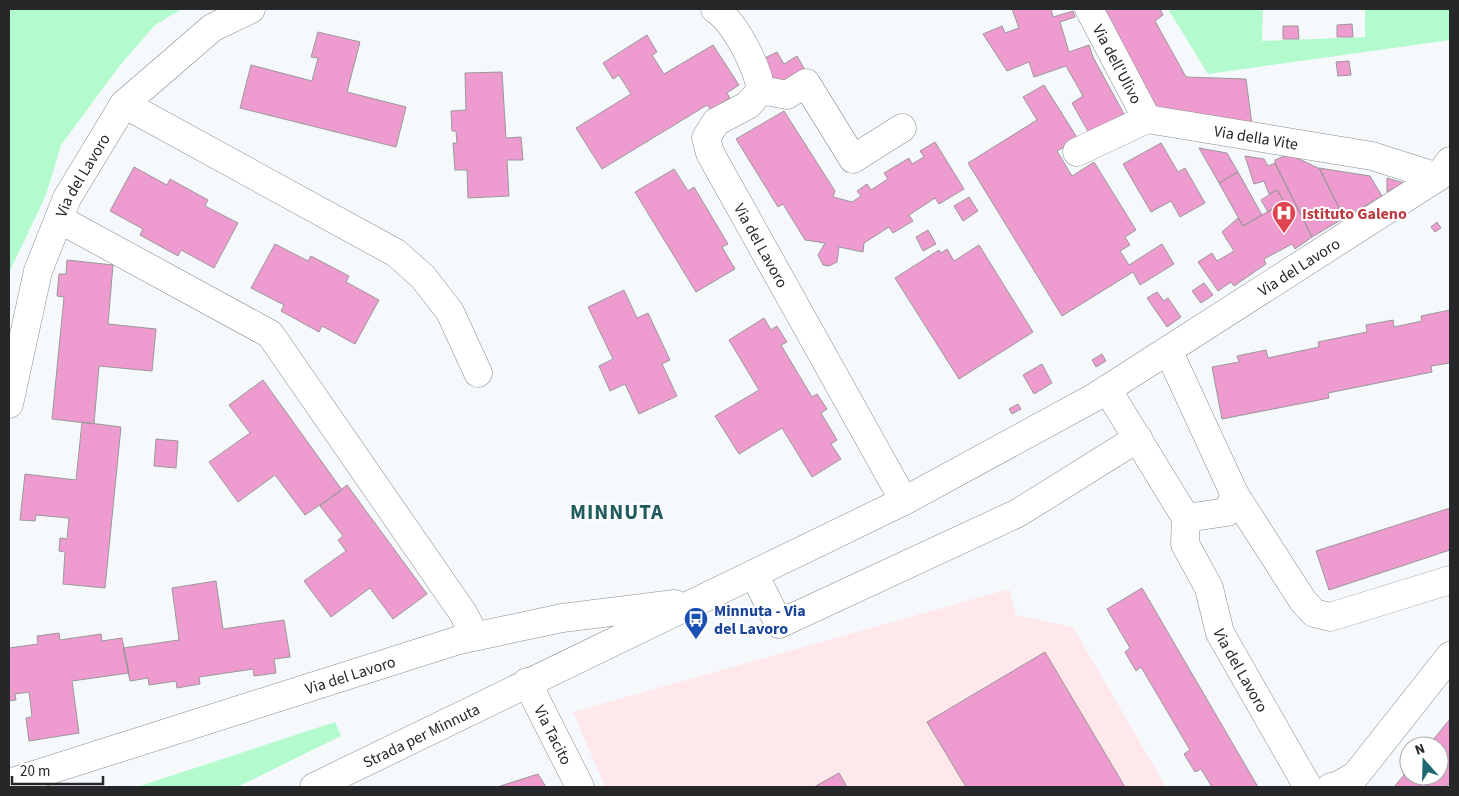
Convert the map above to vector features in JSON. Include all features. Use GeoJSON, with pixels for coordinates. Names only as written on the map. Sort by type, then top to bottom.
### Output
{"type":"FeatureCollection","features":[{"type":"Feature","properties":{"kind":"street","name":"Via del Lavoro"},"geometry":{"type":"LineString","coordinates":[[9,404],[38,271],[67,198],[124,104],[212,28],[251,9]]}},
{"type":"Feature","properties":{"kind":"street"},"geometry":{"type":"LineString","coordinates":[[715,9],[726,16],[758,74],[761,90],[787,95],[806,83],[853,159],[902,128]]}},
{"type":"Feature","properties":{"kind":"street","name":"Via dell'Ulivo"},"geometry":{"type":"LineString","coordinates":[[1089,9],[1148,119]]}},
{"type":"Feature","properties":{"kind":"street","name":"Via del Lavoro"},"geometry":{"type":"LineString","coordinates":[[761,90],[748,106],[716,122],[706,138],[710,152],[904,500]]}},
{"type":"Feature","properties":{"kind":"street"},"geometry":{"type":"LineString","coordinates":[[124,104],[396,253],[422,277],[450,312],[478,373]]}},
{"type":"Feature","properties":{"kind":"street"},"geometry":{"type":"LineString","coordinates":[[1077,152],[1148,119]]}},
{"type":"Feature","properties":{"kind":"street","name":"Via della Vite"},"geometry":{"type":"LineString","coordinates":[[1148,119],[1444,169]]}},
{"type":"Feature","properties":{"kind":"street","name":"Via del Lavoro"},"geometry":{"type":"LineString","coordinates":[[527,682],[699,601],[904,500],[1107,389],[1444,169]]}},
{"type":"Feature","properties":{"kind":"street"},"geometry":{"type":"LineString","coordinates":[[59,219],[270,334],[463,613],[474,636]]}},
{"type":"Feature","properties":{"kind":"street"},"geometry":{"type":"LineString","coordinates":[[1168,350],[1235,495],[1288,580],[1314,613],[1330,617],[1450,580]]}},
{"type":"Feature","properties":{"kind":"street"},"geometry":{"type":"LineString","coordinates":[[1107,389],[1186,518],[1227,512],[1235,495]]}},
{"type":"Feature","properties":{"kind":"street"},"geometry":{"type":"LineString","coordinates":[[754,574],[780,624],[1018,513],[1138,438]]}},
{"type":"Feature","properties":{"kind":"street","name":"Via del Lavoro"},"geometry":{"type":"LineString","coordinates":[[1186,518],[1185,544],[1209,588],[1220,633],[1308,787]]}},
{"type":"Feature","properties":{"kind":"street","name":"Via del Lavoro"},"geometry":{"type":"LineString","coordinates":[[9,783],[386,662],[474,636],[562,618],[699,601]]}},
{"type":"Feature","properties":{"kind":"street"},"geometry":{"type":"LineString","coordinates":[[1331,787],[1339,785],[1356,775],[1450,656]]}},
{"type":"Feature","properties":{"kind":"street","name":"Strada per Minnuta"},"geometry":{"type":"LineString","coordinates":[[314,787],[527,682]]}},
{"type":"Feature","properties":{"kind":"street","name":"Via Tacito"},"geometry":{"type":"LineString","coordinates":[[527,682],[580,787]]}},
{"type":"Feature","properties":{"kind":"shaded area"},"geometry":{"type":"Polygon","coordinates":[[[1009,589],[1016,615],[1073,627],[1166,787],[605,787],[573,712],[1009,589]]]}},
{"type":"Feature","properties":{"kind":"green space"},"geometry":{"type":"Polygon","coordinates":[[[9,9],[182,9],[155,25],[121,64],[61,145],[46,195],[9,273],[9,9]]]}},
{"type":"Feature","properties":{"kind":"green space"},"geometry":{"type":"Polygon","coordinates":[[[1168,9],[1263,9],[1262,41],[1365,37],[1365,9],[1450,9],[1450,40],[1208,74],[1168,9]]]}},
{"type":"Feature","properties":{"kind":"green space"},"geometry":{"type":"Polygon","coordinates":[[[335,722],[341,736],[237,787],[137,787],[335,722]]]}},
{"type":"Feature","properties":{"kind":"building"},"geometry":{"type":"Polygon","coordinates":[[[1012,9],[1051,9],[1053,17],[1073,11],[1075,17],[1060,22],[1069,52],[1089,45],[1093,57],[1124,114],[1089,133],[1072,103],[1083,96],[1066,66],[1034,77],[1029,62],[1007,71],[983,34],[1002,26],[1005,33],[1019,28],[1012,9]]]}},
{"type":"Feature","properties":{"kind":"building"},"geometry":{"type":"Polygon","coordinates":[[[1100,9],[1160,9],[1163,15],[1155,21],[1186,77],[1246,79],[1252,125],[1154,115],[1100,9]]]}},
{"type":"Feature","properties":{"kind":"building"},"geometry":{"type":"Polygon","coordinates":[[[1352,24],[1353,37],[1337,37],[1337,25],[1352,24]]]}},
{"type":"Feature","properties":{"kind":"building"},"geometry":{"type":"Polygon","coordinates":[[[1283,26],[1298,26],[1299,39],[1283,39],[1283,26]]]}},
{"type":"Feature","properties":{"kind":"building"},"geometry":{"type":"Polygon","coordinates":[[[318,32],[360,42],[347,92],[406,107],[396,147],[240,108],[251,65],[312,81],[318,58],[311,57],[318,32]]]}},
{"type":"Feature","properties":{"kind":"building"},"geometry":{"type":"Polygon","coordinates":[[[647,35],[657,52],[652,55],[664,74],[713,45],[739,85],[727,93],[730,98],[711,110],[707,105],[602,169],[576,128],[631,94],[619,75],[613,79],[603,63],[647,35]]]}},
{"type":"Feature","properties":{"kind":"building"},"geometry":{"type":"Polygon","coordinates":[[[777,52],[784,64],[797,56],[805,70],[777,85],[763,59],[777,52]]]}},
{"type":"Feature","properties":{"kind":"building"},"geometry":{"type":"Polygon","coordinates":[[[1349,61],[1351,75],[1338,76],[1336,62],[1349,61]]]}},
{"type":"Feature","properties":{"kind":"building"},"geometry":{"type":"Polygon","coordinates":[[[502,72],[506,138],[521,137],[523,160],[507,160],[509,196],[468,198],[467,170],[455,170],[453,143],[457,143],[456,131],[452,131],[451,111],[466,110],[465,73],[502,72]]]}},
{"type":"Feature","properties":{"kind":"building"},"geometry":{"type":"Polygon","coordinates":[[[1044,85],[1078,139],[1057,151],[1072,176],[1094,162],[1136,230],[1125,237],[1130,245],[1120,251],[1129,265],[1162,244],[1174,264],[1140,285],[1133,272],[1062,316],[968,163],[1037,120],[1023,97],[1044,85]]]}},
{"type":"Feature","properties":{"kind":"building"},"geometry":{"type":"Polygon","coordinates":[[[784,111],[835,191],[833,197],[852,202],[861,196],[857,191],[867,184],[871,190],[888,179],[884,173],[909,158],[912,164],[924,157],[920,151],[935,142],[964,189],[939,204],[935,198],[909,215],[913,221],[893,233],[889,227],[864,243],[863,252],[839,247],[837,262],[829,266],[823,265],[818,255],[825,243],[805,240],[783,204],[778,207],[736,139],[784,111]]]}},
{"type":"Feature","properties":{"kind":"building"},"geometry":{"type":"Polygon","coordinates":[[[1161,143],[1178,172],[1185,168],[1205,203],[1180,217],[1171,201],[1151,212],[1123,164],[1161,143]]]}},
{"type":"Feature","properties":{"kind":"building"},"geometry":{"type":"Polygon","coordinates":[[[1199,148],[1227,153],[1238,172],[1219,183],[1199,148]]]}},
{"type":"Feature","properties":{"kind":"building"},"geometry":{"type":"Polygon","coordinates":[[[1289,154],[1320,169],[1344,218],[1312,237],[1275,163],[1275,160],[1289,154]]]}},
{"type":"Feature","properties":{"kind":"building"},"geometry":{"type":"Polygon","coordinates":[[[1245,156],[1264,159],[1268,166],[1275,163],[1312,237],[1295,249],[1292,244],[1264,259],[1266,264],[1234,286],[1231,282],[1218,291],[1198,262],[1212,253],[1217,261],[1234,251],[1222,232],[1238,218],[1243,226],[1274,208],[1277,214],[1288,208],[1277,190],[1269,194],[1264,181],[1254,184],[1245,156]]]}},
{"type":"Feature","properties":{"kind":"building"},"geometry":{"type":"Polygon","coordinates":[[[134,167],[167,185],[170,179],[208,200],[205,206],[238,223],[214,268],[181,250],[178,256],[140,235],[143,229],[110,211],[134,167]]]}},
{"type":"Feature","properties":{"kind":"building"},"geometry":{"type":"Polygon","coordinates":[[[1319,168],[1370,176],[1382,196],[1344,218],[1319,168]]]}},
{"type":"Feature","properties":{"kind":"building"},"geometry":{"type":"Polygon","coordinates":[[[674,169],[688,191],[694,187],[728,244],[722,247],[735,269],[696,292],[635,192],[674,169]]]}},
{"type":"Feature","properties":{"kind":"building"},"geometry":{"type":"Polygon","coordinates":[[[1238,172],[1262,215],[1243,226],[1219,183],[1238,172]]]}},
{"type":"Feature","properties":{"kind":"building"},"geometry":{"type":"Polygon","coordinates":[[[1387,178],[1404,183],[1387,192],[1387,178]]]}},
{"type":"Feature","properties":{"kind":"building"},"geometry":{"type":"Polygon","coordinates":[[[1277,190],[1288,208],[1277,214],[1274,208],[1268,212],[1261,200],[1277,190]]]}},
{"type":"Feature","properties":{"kind":"building"},"geometry":{"type":"Polygon","coordinates":[[[969,197],[978,211],[963,221],[954,206],[969,197]]]}},
{"type":"Feature","properties":{"kind":"building"},"geometry":{"type":"Polygon","coordinates":[[[1437,222],[1441,228],[1435,232],[1431,227],[1437,222]]]}},
{"type":"Feature","properties":{"kind":"building"},"geometry":{"type":"Polygon","coordinates":[[[928,230],[936,244],[923,251],[916,237],[928,230]]]}},
{"type":"Feature","properties":{"kind":"building"},"geometry":{"type":"Polygon","coordinates":[[[275,244],[308,261],[311,256],[349,276],[346,282],[379,300],[355,344],[322,326],[319,332],[281,311],[284,305],[251,288],[275,244]]]}},
{"type":"Feature","properties":{"kind":"building"},"geometry":{"type":"Polygon","coordinates":[[[979,245],[1033,332],[959,379],[895,278],[939,250],[941,253],[947,249],[954,261],[979,245]]]}},
{"type":"Feature","properties":{"kind":"building"},"geometry":{"type":"Polygon","coordinates":[[[67,260],[113,265],[108,324],[156,329],[152,371],[99,366],[94,424],[52,419],[64,297],[57,296],[59,274],[66,274],[67,260]]]}},
{"type":"Feature","properties":{"kind":"building"},"geometry":{"type":"Polygon","coordinates":[[[1204,283],[1213,295],[1201,303],[1192,291],[1204,283]]]}},
{"type":"Feature","properties":{"kind":"building"},"geometry":{"type":"Polygon","coordinates":[[[624,290],[637,318],[648,313],[670,360],[662,364],[677,396],[639,414],[625,384],[610,391],[599,366],[613,359],[588,307],[624,290]]]}},
{"type":"Feature","properties":{"kind":"building"},"geometry":{"type":"Polygon","coordinates":[[[1157,292],[1164,301],[1168,298],[1181,317],[1167,327],[1147,298],[1157,292]]]}},
{"type":"Feature","properties":{"kind":"building"},"geometry":{"type":"Polygon","coordinates":[[[1450,310],[1450,363],[1431,366],[1432,372],[1328,393],[1329,398],[1222,419],[1212,367],[1239,362],[1237,356],[1266,350],[1268,358],[1319,347],[1318,342],[1367,332],[1366,325],[1393,320],[1394,327],[1422,321],[1421,316],[1450,310]]]}},
{"type":"Feature","properties":{"kind":"building"},"geometry":{"type":"Polygon","coordinates":[[[764,318],[771,330],[777,326],[787,342],[781,345],[812,397],[817,394],[827,409],[821,413],[837,440],[831,444],[841,459],[812,477],[782,428],[739,454],[715,416],[759,390],[729,340],[764,318]]]}},
{"type":"Feature","properties":{"kind":"building"},"geometry":{"type":"Polygon","coordinates":[[[1102,354],[1106,361],[1096,367],[1092,360],[1102,354]]]}},
{"type":"Feature","properties":{"kind":"building"},"geometry":{"type":"Polygon","coordinates":[[[1042,364],[1052,383],[1034,394],[1023,375],[1042,364]]]}},
{"type":"Feature","properties":{"kind":"building"},"geometry":{"type":"Polygon","coordinates":[[[263,380],[342,490],[305,515],[275,475],[238,502],[209,462],[250,433],[229,405],[263,380]]]}},
{"type":"Feature","properties":{"kind":"building"},"geometry":{"type":"Polygon","coordinates":[[[1018,404],[1021,409],[1012,414],[1009,409],[1018,404]]]}},
{"type":"Feature","properties":{"kind":"building"},"geometry":{"type":"Polygon","coordinates":[[[82,422],[121,427],[105,588],[63,584],[65,552],[59,551],[60,538],[67,539],[69,518],[36,515],[35,521],[20,520],[25,474],[76,480],[82,422]]]}},
{"type":"Feature","properties":{"kind":"building"},"geometry":{"type":"Polygon","coordinates":[[[156,439],[178,441],[176,468],[154,466],[156,439]]]}},
{"type":"Feature","properties":{"kind":"building"},"geometry":{"type":"Polygon","coordinates":[[[347,485],[427,594],[393,619],[370,588],[331,617],[304,581],[346,551],[338,540],[343,536],[320,506],[347,485]]]}},
{"type":"Feature","properties":{"kind":"building"},"geometry":{"type":"Polygon","coordinates":[[[1450,508],[1450,550],[1329,590],[1316,551],[1450,508]]]}},
{"type":"Feature","properties":{"kind":"building"},"geometry":{"type":"Polygon","coordinates":[[[216,581],[223,629],[284,620],[290,657],[274,659],[276,673],[254,676],[253,669],[199,677],[200,684],[177,688],[176,681],[149,685],[148,678],[130,681],[123,648],[179,640],[172,588],[216,581]]]}},
{"type":"Feature","properties":{"kind":"building"},"geometry":{"type":"Polygon","coordinates":[[[1142,588],[1258,787],[1212,787],[1201,769],[1195,772],[1184,754],[1190,750],[1141,667],[1136,671],[1125,652],[1130,648],[1107,609],[1142,588]]]}},
{"type":"Feature","properties":{"kind":"building"},"geometry":{"type":"Polygon","coordinates":[[[59,633],[60,640],[101,634],[102,641],[122,638],[129,673],[72,681],[79,733],[29,741],[26,718],[32,717],[29,692],[15,694],[16,700],[9,701],[9,648],[38,644],[37,636],[59,633]]]}},
{"type":"Feature","properties":{"kind":"building"},"geometry":{"type":"Polygon","coordinates":[[[1045,652],[1125,787],[966,787],[927,722],[1045,652]]]}},
{"type":"Feature","properties":{"kind":"building"},"geometry":{"type":"Polygon","coordinates":[[[1450,719],[1449,784],[1449,736],[1436,736],[1450,719]]]}},
{"type":"Feature","properties":{"kind":"building"},"geometry":{"type":"Polygon","coordinates":[[[839,773],[847,787],[814,787],[839,773]]]}},
{"type":"Feature","properties":{"kind":"building"},"geometry":{"type":"Polygon","coordinates":[[[538,774],[546,787],[497,787],[538,774]]]}},
{"type":"Feature","properties":{"kind":"building"},"geometry":{"type":"Polygon","coordinates":[[[1399,781],[1399,786],[1447,786],[1446,787],[1394,787],[1399,781]]]}},
{"type":"Feature","properties":{"kind":"place","name":"Istituto Galeno"},"geometry":{"type":"Point","coordinates":[1284,234]}},
{"type":"Feature","properties":{"kind":"place","name":"Minnuta - Via del Lavoro"},"geometry":{"type":"Point","coordinates":[696,640]}},
{"type":"Feature","properties":{"kind":"district","name":"MINNUTA"},"geometry":{"type":"Point","coordinates":[617,512]}}]}
